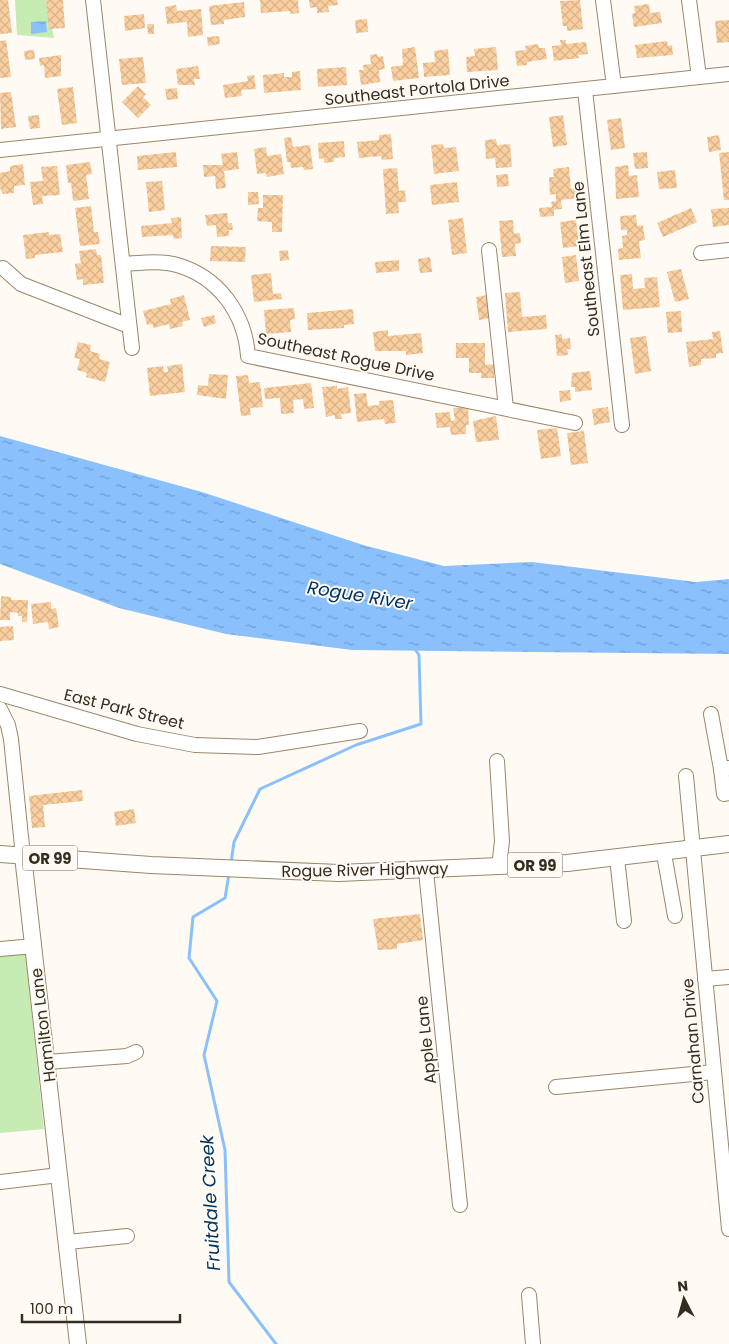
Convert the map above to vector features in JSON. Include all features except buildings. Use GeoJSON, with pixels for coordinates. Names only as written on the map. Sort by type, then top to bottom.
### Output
{"type":"FeatureCollection","features":[{"type":"Feature","properties":{"kind":"main road","name":"Rogue River Highway"},"geometry":{"type":"LineString","coordinates":[[0,854],[302,872],[426,871],[664,854],[729,844]]}},
{"type":"Feature","properties":{"kind":"main road","name":"Hamilton Lane"},"geometry":{"type":"LineString","coordinates":[[23,856],[78,1344]]}},
{"type":"Feature","properties":{"kind":"street"},"geometry":{"type":"LineString","coordinates":[[93,0],[132,348]]}},
{"type":"Feature","properties":{"kind":"street"},"geometry":{"type":"LineString","coordinates":[[603,0],[614,86]]}},
{"type":"Feature","properties":{"kind":"street"},"geometry":{"type":"LineString","coordinates":[[689,0],[699,77]]}},
{"type":"Feature","properties":{"kind":"street","name":"Southeast Portola Drive"},"geometry":{"type":"LineString","coordinates":[[0,150],[729,74]]}},
{"type":"Feature","properties":{"kind":"street","name":"Southeast Elm Lane"},"geometry":{"type":"LineString","coordinates":[[585,90],[622,425]]}},
{"type":"Feature","properties":{"kind":"street"},"geometry":{"type":"LineString","coordinates":[[489,250],[506,408]]}},
{"type":"Feature","properties":{"kind":"street"},"geometry":{"type":"LineString","coordinates":[[701,253],[729,250]]}},
{"type":"Feature","properties":{"kind":"street","name":"Southeast Rogue Drive"},"geometry":{"type":"LineString","coordinates":[[124,264],[176,264],[199,275],[220,290],[239,318],[246,337],[248,356],[506,408],[575,424]]}},
{"type":"Feature","properties":{"kind":"street"},"geometry":{"type":"LineString","coordinates":[[3,268],[21,284],[129,326]]}},
{"type":"Feature","properties":{"kind":"street","name":"East Park Street"},"geometry":{"type":"LineString","coordinates":[[0,694],[137,734],[195,745],[258,747],[360,731]]}},
{"type":"Feature","properties":{"kind":"street","name":"Hamilton Lane"},"geometry":{"type":"LineString","coordinates":[[0,709],[8,725],[11,739],[23,856]]}},
{"type":"Feature","properties":{"kind":"street"},"geometry":{"type":"LineString","coordinates":[[710,714],[725,769],[724,794],[729,794]]}},
{"type":"Feature","properties":{"kind":"street"},"geometry":{"type":"LineString","coordinates":[[497,762],[502,841],[499,867]]}},
{"type":"Feature","properties":{"kind":"street","name":"Carnahan Drive"},"geometry":{"type":"LineString","coordinates":[[686,776],[729,1229]]}},
{"type":"Feature","properties":{"kind":"street"},"geometry":{"type":"LineString","coordinates":[[664,854],[675,916]]}},
{"type":"Feature","properties":{"kind":"street"},"geometry":{"type":"LineString","coordinates":[[617,858],[624,921]]}},
{"type":"Feature","properties":{"kind":"street","name":"Apple Lane"},"geometry":{"type":"LineString","coordinates":[[426,871],[460,1206]]}},
{"type":"Feature","properties":{"kind":"street"},"geometry":{"type":"LineString","coordinates":[[0,949],[34,946]]}},
{"type":"Feature","properties":{"kind":"street"},"geometry":{"type":"LineString","coordinates":[[705,979],[729,977]]}},
{"type":"Feature","properties":{"kind":"street"},"geometry":{"type":"LineString","coordinates":[[47,1062],[127,1056],[136,1052]]}},
{"type":"Feature","properties":{"kind":"street"},"geometry":{"type":"LineString","coordinates":[[556,1087],[714,1072]]}},
{"type":"Feature","properties":{"kind":"street"},"geometry":{"type":"LineString","coordinates":[[0,1182],[59,1175]]}},
{"type":"Feature","properties":{"kind":"street"},"geometry":{"type":"LineString","coordinates":[[68,1242],[128,1236]]}},
{"type":"Feature","properties":{"kind":"street"},"geometry":{"type":"LineString","coordinates":[[529,1295],[533,1344]]}},
{"type":"Feature","properties":{"kind":"green space"},"geometry":{"type":"Polygon","coordinates":[[[15,0],[46,0],[54,38],[17,35],[15,0]]]}},
{"type":"Feature","properties":{"kind":"green space"},"geometry":{"type":"Polygon","coordinates":[[[24,940],[44,1129],[0,1133],[0,942],[24,940]]]}},
{"type":"Feature","properties":{"kind":"water"},"geometry":{"type":"Polygon","coordinates":[[[46,21],[47,32],[31,34],[31,22],[46,21]]]}},
{"type":"Feature","properties":{"kind":"water","name":"Rogue River"},"geometry":{"type":"Polygon","coordinates":[[[0,436],[202,492],[363,545],[444,566],[532,562],[696,582],[729,579],[729,654],[352,650],[226,634],[119,608],[0,564],[0,436]]]}},
{"type":"Feature","properties":{"kind":"waterway","name":"Fruitdale Creek"},"geometry":{"type":"LineString","coordinates":[[231,863],[234,842],[260,789],[356,745],[421,724],[419,655],[414,648]]}},
{"type":"Feature","properties":{"kind":"waterway","name":"Fruitdale Creek"},"geometry":{"type":"LineString","coordinates":[[229,874],[225,898],[193,917],[189,958],[217,1001],[204,1055],[225,1150],[229,1282],[276,1344]]}}]}
